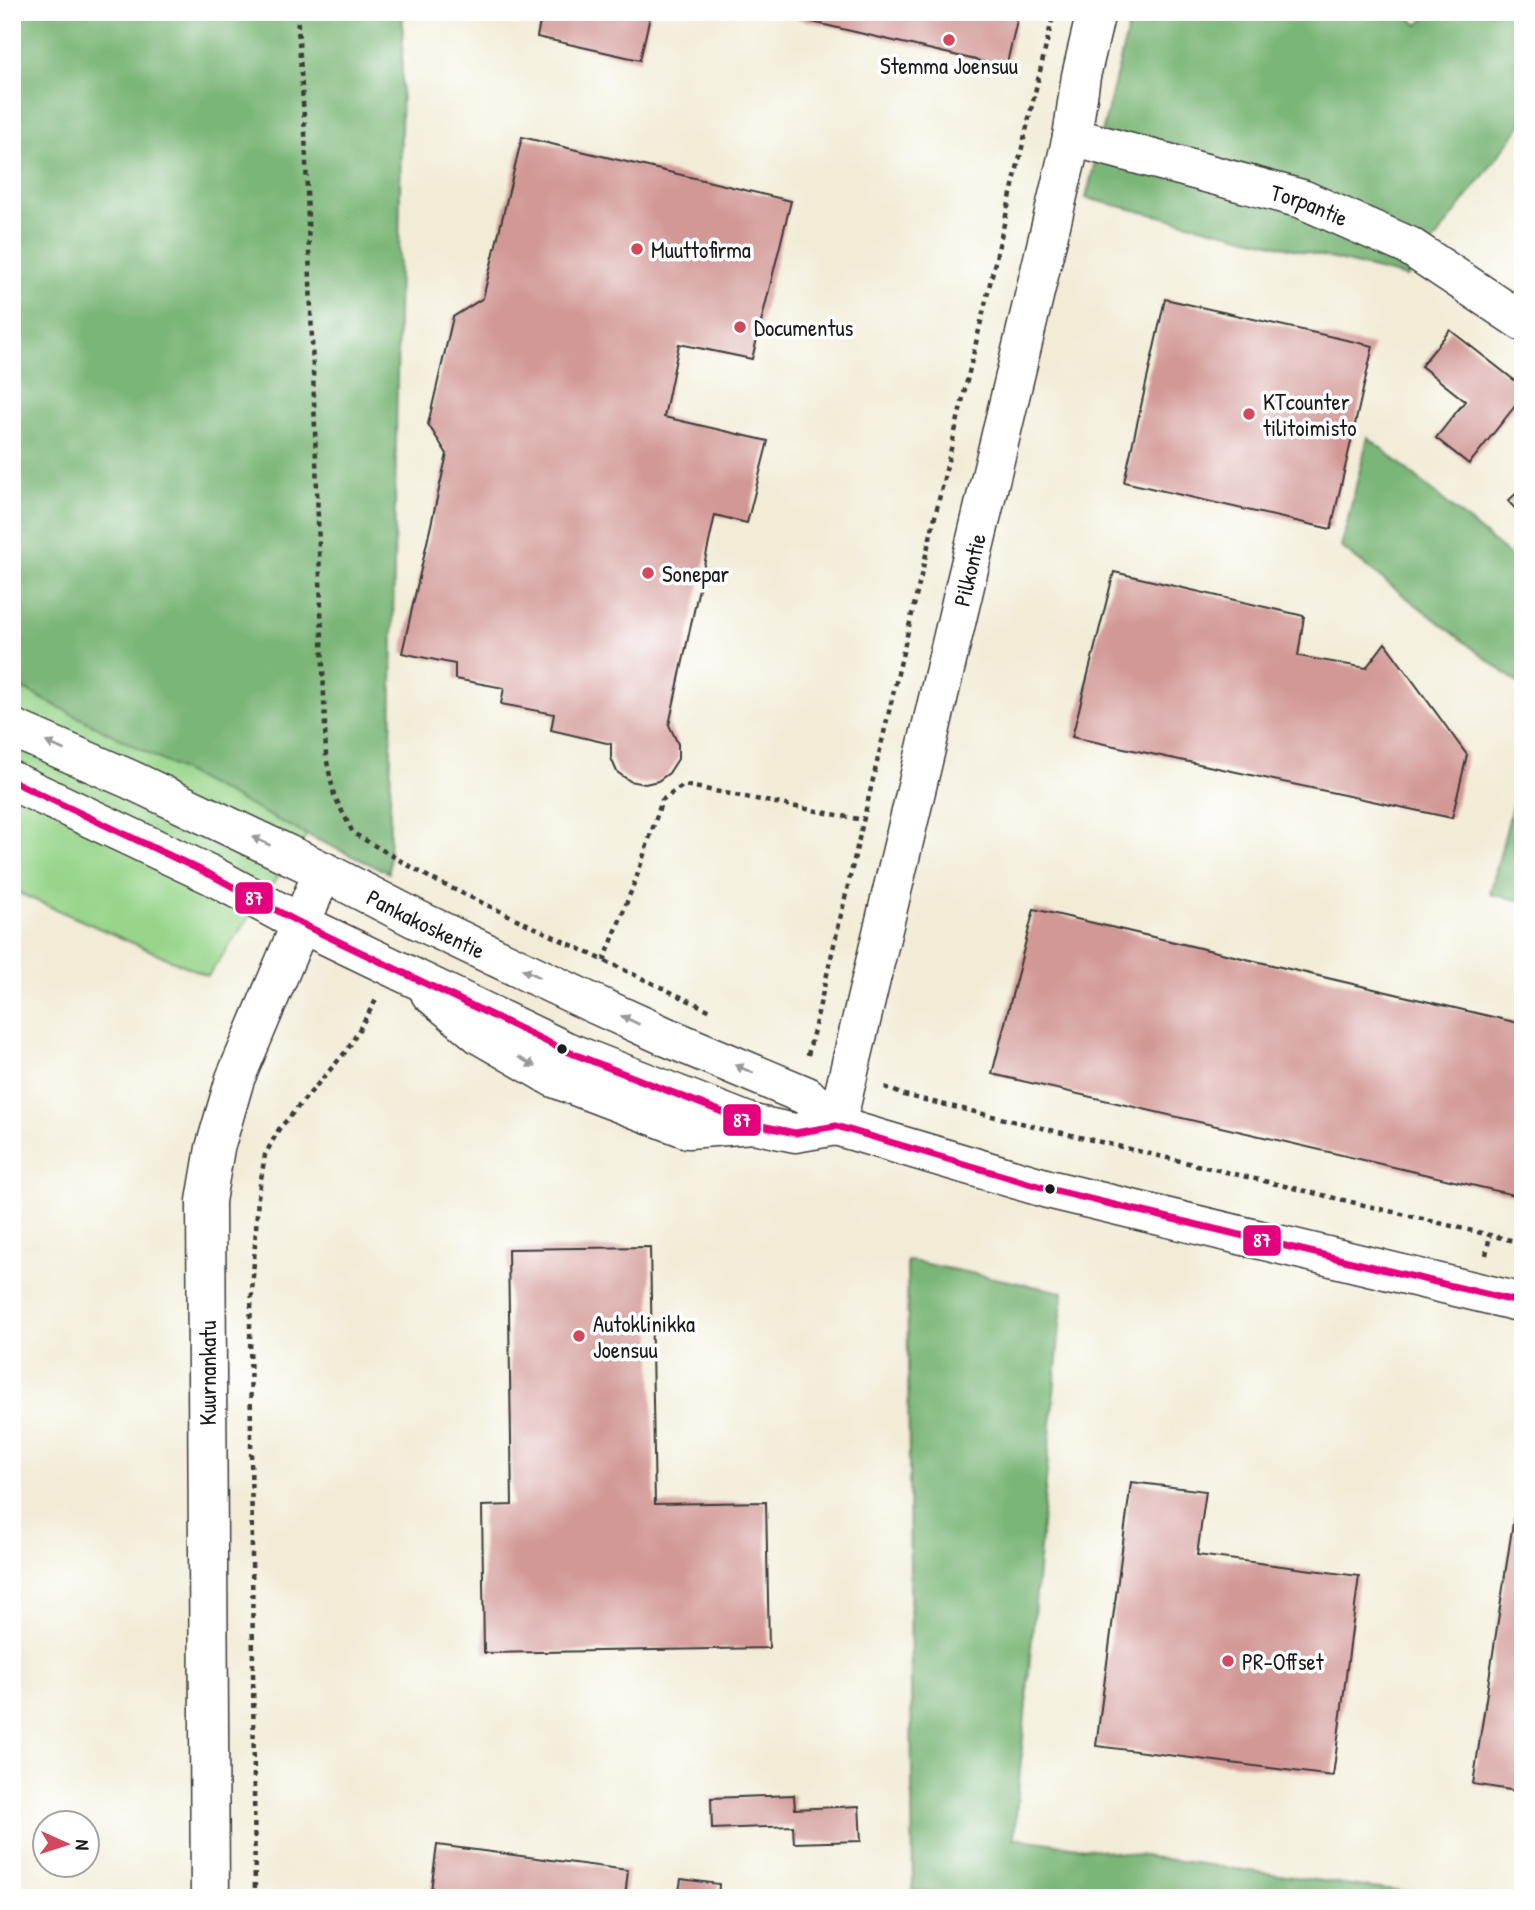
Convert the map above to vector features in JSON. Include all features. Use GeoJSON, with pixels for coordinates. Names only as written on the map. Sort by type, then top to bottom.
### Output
{"type":"FeatureCollection","features":[{"type":"Feature","properties":{"kind":"street","name":"Pilkontie"},"geometry":{"type":"LineString","coordinates":[[836,1126],[1072,137],[1081,76],[1096,12]]}},
{"type":"Feature","properties":{"kind":"street","name":"Torpantie"},"geometry":{"type":"LineString","coordinates":[[1072,137],[1302,199],[1409,246],[1523,322]]}},
{"type":"Feature","properties":{"kind":"street","name":"Pankakoskentie"},"geometry":{"type":"LineString","coordinates":[[12,728],[129,779],[323,870],[416,919],[655,1032],[807,1096],[836,1126]]}},
{"type":"Feature","properties":{"kind":"street","name":"Pankakoskentie"},"geometry":{"type":"LineString","coordinates":[[12,781],[211,875],[300,923],[566,1051],[753,1124],[795,1133],[836,1126],[1048,1188],[1523,1303]]}},
{"type":"Feature","properties":{"kind":"street","name":"Kuurnankatu"},"geometry":{"type":"LineString","coordinates":[[210,1898],[206,1200],[215,1149],[235,1079],[323,870]]}},
{"type":"Feature","properties":{"kind":"path"},"geometry":{"type":"LineString","coordinates":[[297,12],[305,132],[326,757],[334,795],[353,833],[432,879],[724,1017]]}},
{"type":"Feature","properties":{"kind":"path"},"geometry":{"type":"LineString","coordinates":[[808,1056],[1054,12]]}},
{"type":"Feature","properties":{"kind":"path"},"geometry":{"type":"LineString","coordinates":[[604,961],[637,876],[662,800],[684,785],[863,820]]}},
{"type":"Feature","properties":{"kind":"path"},"geometry":{"type":"LineString","coordinates":[[416,919],[432,879]]}},
{"type":"Feature","properties":{"kind":"path"},"geometry":{"type":"LineString","coordinates":[[255,1898],[250,1324],[258,1197],[264,1155],[279,1129],[348,1049],[367,1019],[403,973]]}},
{"type":"Feature","properties":{"kind":"path"},"geometry":{"type":"LineString","coordinates":[[796,1051],[904,1095],[1523,1243]]}},
{"type":"Feature","properties":{"kind":"green space"},"geometry":{"type":"Polygon","coordinates":[[[12,12],[403,12],[389,873],[307,835],[12,683],[12,12]]]}},
{"type":"Feature","properties":{"kind":"green space"},"geometry":{"type":"Polygon","coordinates":[[[1132,12],[1404,12],[1418,25],[1430,12],[1523,12],[1523,123],[1407,277],[1086,198],[1132,12]]]}},
{"type":"Feature","properties":{"kind":"green space"},"geometry":{"type":"Polygon","coordinates":[[[1368,437],[1523,567],[1523,687],[1341,547],[1368,437]]]}},
{"type":"Feature","properties":{"kind":"green space"},"geometry":{"type":"Polygon","coordinates":[[[12,683],[307,835],[208,976],[12,890],[12,683]]]}},
{"type":"Feature","properties":{"kind":"green space"},"geometry":{"type":"Polygon","coordinates":[[[1523,764],[1523,901],[1490,894],[1523,764]]]}},
{"type":"Feature","properties":{"kind":"green space"},"geometry":{"type":"Polygon","coordinates":[[[907,1260],[1063,1292],[1014,1838],[1445,1898],[973,1898],[913,1890],[907,1260]]]}},
{"type":"Feature","properties":{"kind":"building"},"geometry":{"type":"Polygon","coordinates":[[[542,12],[651,12],[640,60],[537,37],[542,12]]]}},
{"type":"Feature","properties":{"kind":"building","name":"Stemma Joensuu"},"geometry":{"type":"Polygon","coordinates":[[[769,12],[1019,12],[1006,67],[769,12]]]}},
{"type":"Feature","properties":{"kind":"building"},"geometry":{"type":"Polygon","coordinates":[[[522,137],[791,201],[752,359],[679,344],[664,417],[768,441],[747,523],[715,515],[669,725],[678,744],[678,759],[669,773],[658,781],[645,784],[630,781],[617,772],[611,758],[611,744],[551,730],[554,714],[501,704],[504,688],[455,679],[455,664],[402,653],[447,454],[428,424],[453,317],[483,298],[522,137]]]}},
{"type":"Feature","properties":{"kind":"building","name":"KTcounter tilitoimisto"},"geometry":{"type":"Polygon","coordinates":[[[1165,299],[1373,346],[1331,529],[1124,482],[1165,299]]]}},
{"type":"Feature","properties":{"kind":"building"},"geometry":{"type":"Polygon","coordinates":[[[1450,330],[1523,387],[1523,396],[1469,464],[1436,438],[1465,401],[1421,366],[1450,330]]]}},
{"type":"Feature","properties":{"kind":"building"},"geometry":{"type":"Polygon","coordinates":[[[1523,487],[1523,517],[1508,501],[1523,487]]]}},
{"type":"Feature","properties":{"kind":"building"},"geometry":{"type":"Polygon","coordinates":[[[1114,572],[1304,616],[1298,656],[1366,668],[1385,643],[1467,755],[1452,818],[1072,737],[1114,572]]]}},
{"type":"Feature","properties":{"kind":"building"},"geometry":{"type":"Polygon","coordinates":[[[1034,909],[1523,1024],[1523,1197],[992,1074],[1034,909]]]}},
{"type":"Feature","properties":{"kind":"building"},"geometry":{"type":"Polygon","coordinates":[[[650,1247],[655,1504],[766,1502],[769,1648],[484,1653],[482,1506],[512,1505],[508,1249],[650,1247]]]}},
{"type":"Feature","properties":{"kind":"building"},"geometry":{"type":"Polygon","coordinates":[[[1523,1470],[1523,1792],[1473,1784],[1523,1470]]]}},
{"type":"Feature","properties":{"kind":"building","name":"PR-Offset"},"geometry":{"type":"Polygon","coordinates":[[[1131,1482],[1206,1491],[1197,1555],[1359,1576],[1333,1776],[1096,1746],[1131,1482]]]}},
{"type":"Feature","properties":{"kind":"building"},"geometry":{"type":"Polygon","coordinates":[[[794,1795],[795,1809],[859,1806],[861,1841],[794,1843],[793,1826],[712,1829],[711,1798],[794,1795]]]}},
{"type":"Feature","properties":{"kind":"building"},"geometry":{"type":"Polygon","coordinates":[[[437,1845],[628,1870],[625,1898],[430,1898],[437,1845]]]}},
{"type":"Feature","properties":{"kind":"building"},"geometry":{"type":"Polygon","coordinates":[[[681,1879],[719,1884],[718,1898],[678,1898],[681,1879]]]}},
{"type":"Feature","properties":{"kind":"transit line","name":"87"},"geometry":{"type":"LineString","coordinates":[[12,781],[211,875],[300,923],[566,1051],[753,1124],[795,1133],[836,1126],[1048,1189],[1523,1303]]}},
{"type":"Feature","properties":{"kind":"place","name":"Stemma Joensuu"},"geometry":{"type":"Point","coordinates":[949,40]}},
{"type":"Feature","properties":{"kind":"place","name":"Muuttofirma"},"geometry":{"type":"Point","coordinates":[637,249]}},
{"type":"Feature","properties":{"kind":"place","name":"Documentus"},"geometry":{"type":"Point","coordinates":[740,327]}},
{"type":"Feature","properties":{"kind":"place","name":"KTcounter tilitoimisto"},"geometry":{"type":"Point","coordinates":[1249,414]}},
{"type":"Feature","properties":{"kind":"place","name":"Sonepar"},"geometry":{"type":"Point","coordinates":[648,573]}},
{"type":"Feature","properties":{"kind":"place","name":"Autoklinikka Joensuu"},"geometry":{"type":"Point","coordinates":[579,1336]}},
{"type":"Feature","properties":{"kind":"place","name":"PR-Offset"},"geometry":{"type":"Point","coordinates":[1228,1661]}}]}
